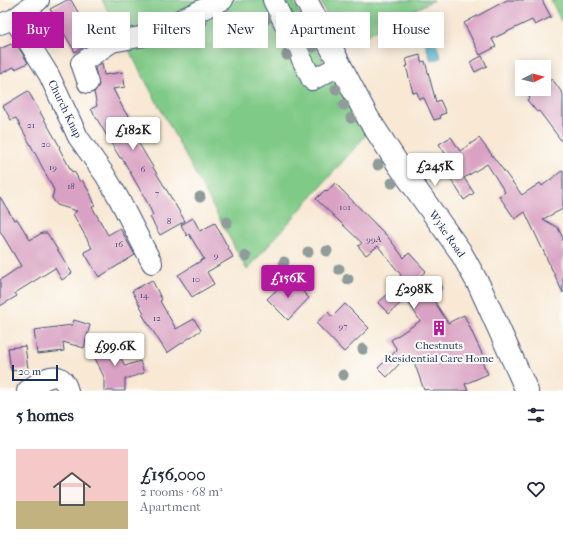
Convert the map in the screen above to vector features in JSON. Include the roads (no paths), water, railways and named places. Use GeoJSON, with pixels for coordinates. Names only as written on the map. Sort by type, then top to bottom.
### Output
{"type":"FeatureCollection","features":[{"type":"Feature","properties":{"kind":"main road","name":"Wyke Road"},"geometry":{"type":"LineString","coordinates":[[306,0],[339,66],[368,118],[392,155],[460,250],[480,287],[527,391]]}},
{"type":"Feature","properties":{"kind":"street","name":"Church Knap"},"geometry":{"type":"LineString","coordinates":[[39,0],[7,21],[49,75],[78,138],[118,197],[152,263]]}},
{"type":"Feature","properties":{"kind":"street"},"geometry":{"type":"LineString","coordinates":[[88,83],[81,63],[94,53],[112,42],[145,36],[223,0]]}},
{"type":"Feature","properties":{"kind":"street"},"geometry":{"type":"LineString","coordinates":[[272,0],[312,80],[339,66]]}},
{"type":"Feature","properties":{"kind":"street"},"geometry":{"type":"LineString","coordinates":[[27,391],[49,376],[60,378],[68,391]]}},
{"type":"Feature","properties":{"kind":"water"},"geometry":{"type":"Polygon","coordinates":[[[427,48],[438,48],[441,58],[431,61],[427,48]]]}},
{"type":"Feature","properties":{"kind":"place","name":"Chestnuts Residential Care Home"},"geometry":{"type":"Point","coordinates":[439,328]}}]}
